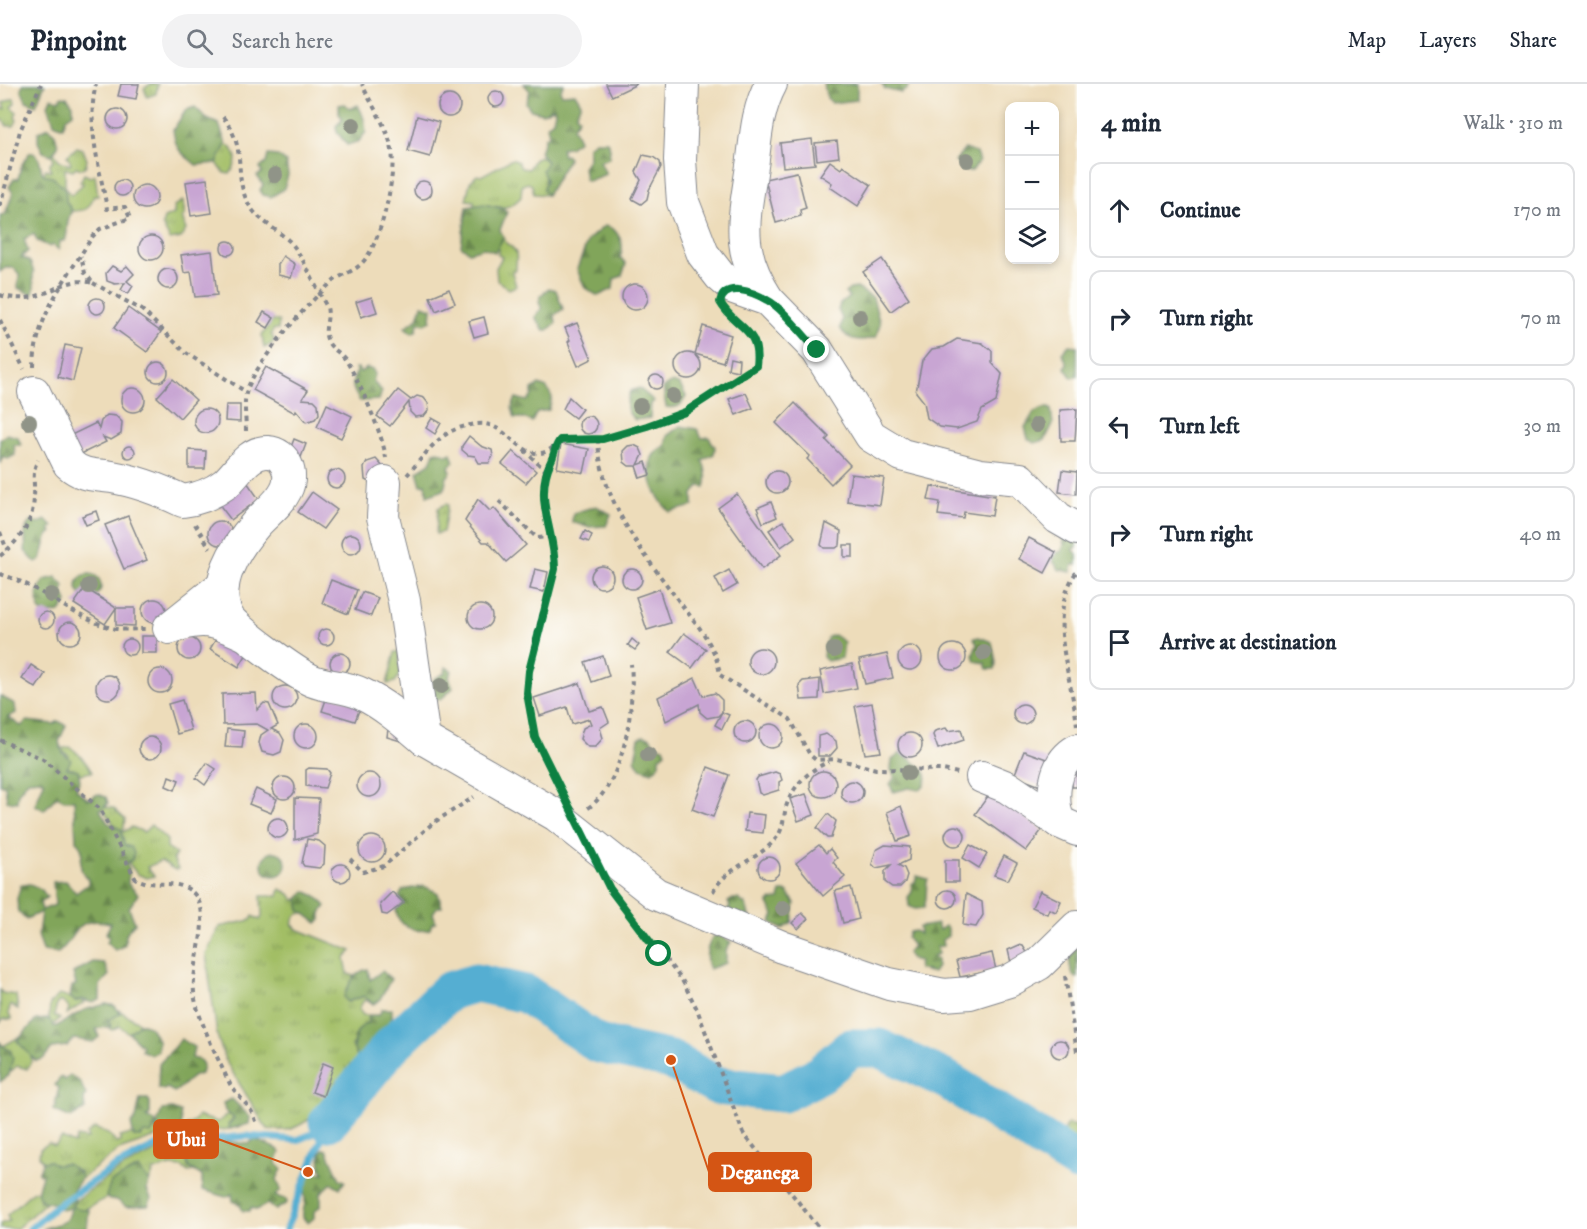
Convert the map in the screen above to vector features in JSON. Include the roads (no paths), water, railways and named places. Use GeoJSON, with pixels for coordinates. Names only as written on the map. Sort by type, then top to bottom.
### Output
{"type":"FeatureCollection","features":[{"type":"Feature","properties":{"kind":"street"},"geometry":{"type":"LineString","coordinates":[[683,84],[680,160],[683,201],[703,254],[720,276],[738,289],[768,300]]}},
{"type":"Feature","properties":{"kind":"street"},"geometry":{"type":"LineString","coordinates":[[771,84],[755,133],[743,232],[753,276],[768,300],[817,350],[871,436],[902,455],[980,475],[1020,479],[1058,518],[1077,529]]}},
{"type":"Feature","properties":{"kind":"street"},"geometry":{"type":"LineString","coordinates":[[34,392],[69,464],[79,473],[90,477],[112,477],[183,501],[196,500],[225,484],[257,454],[267,452],[278,454],[286,463],[290,474],[287,489],[255,526],[231,559],[223,585],[223,603],[227,617],[244,634]]}},
{"type":"Feature","properties":{"kind":"street"},"geometry":{"type":"LineString","coordinates":[[384,491],[383,517],[404,601],[424,739]]}},
{"type":"Feature","properties":{"kind":"street"},"geometry":{"type":"LineString","coordinates":[[223,585],[169,628],[201,620],[217,622],[244,634],[314,681],[334,684],[360,693],[389,709],[424,739],[564,822],[656,894],[782,947],[889,984],[944,995],[970,993],[1009,981],[1039,964],[1069,936]]}},
{"type":"Feature","properties":{"kind":"street"},"geometry":{"type":"LineString","coordinates":[[1068,826],[1053,808],[1058,771],[1065,759],[1077,750]]}},
{"type":"Feature","properties":{"kind":"street"},"geometry":{"type":"LineString","coordinates":[[982,777],[1007,787],[1068,826]]}},
{"type":"Feature","properties":{"kind":"waterway"},"geometry":{"type":"LineString","coordinates":[[328,1122],[391,1046],[449,991],[476,983],[526,994],[598,1044],[671,1060],[718,1086],[783,1093],[819,1075],[851,1048],[879,1048],[947,1080],[1077,1162]]}},
{"type":"Feature","properties":{"kind":"waterway"},"geometry":{"type":"LineString","coordinates":[[30,1229],[55,1207],[116,1166],[160,1144],[246,1136],[297,1140],[317,1132],[328,1122]]}},
{"type":"Feature","properties":{"kind":"waterway"},"geometry":{"type":"LineString","coordinates":[[286,1229],[327,1125]]}},
{"type":"Feature","properties":{"kind":"place","name":"Deganega"},"geometry":{"type":"Point","coordinates":[671,1060]}},
{"type":"Feature","properties":{"kind":"place","name":"Ubui"},"geometry":{"type":"Point","coordinates":[308,1172]}}]}
